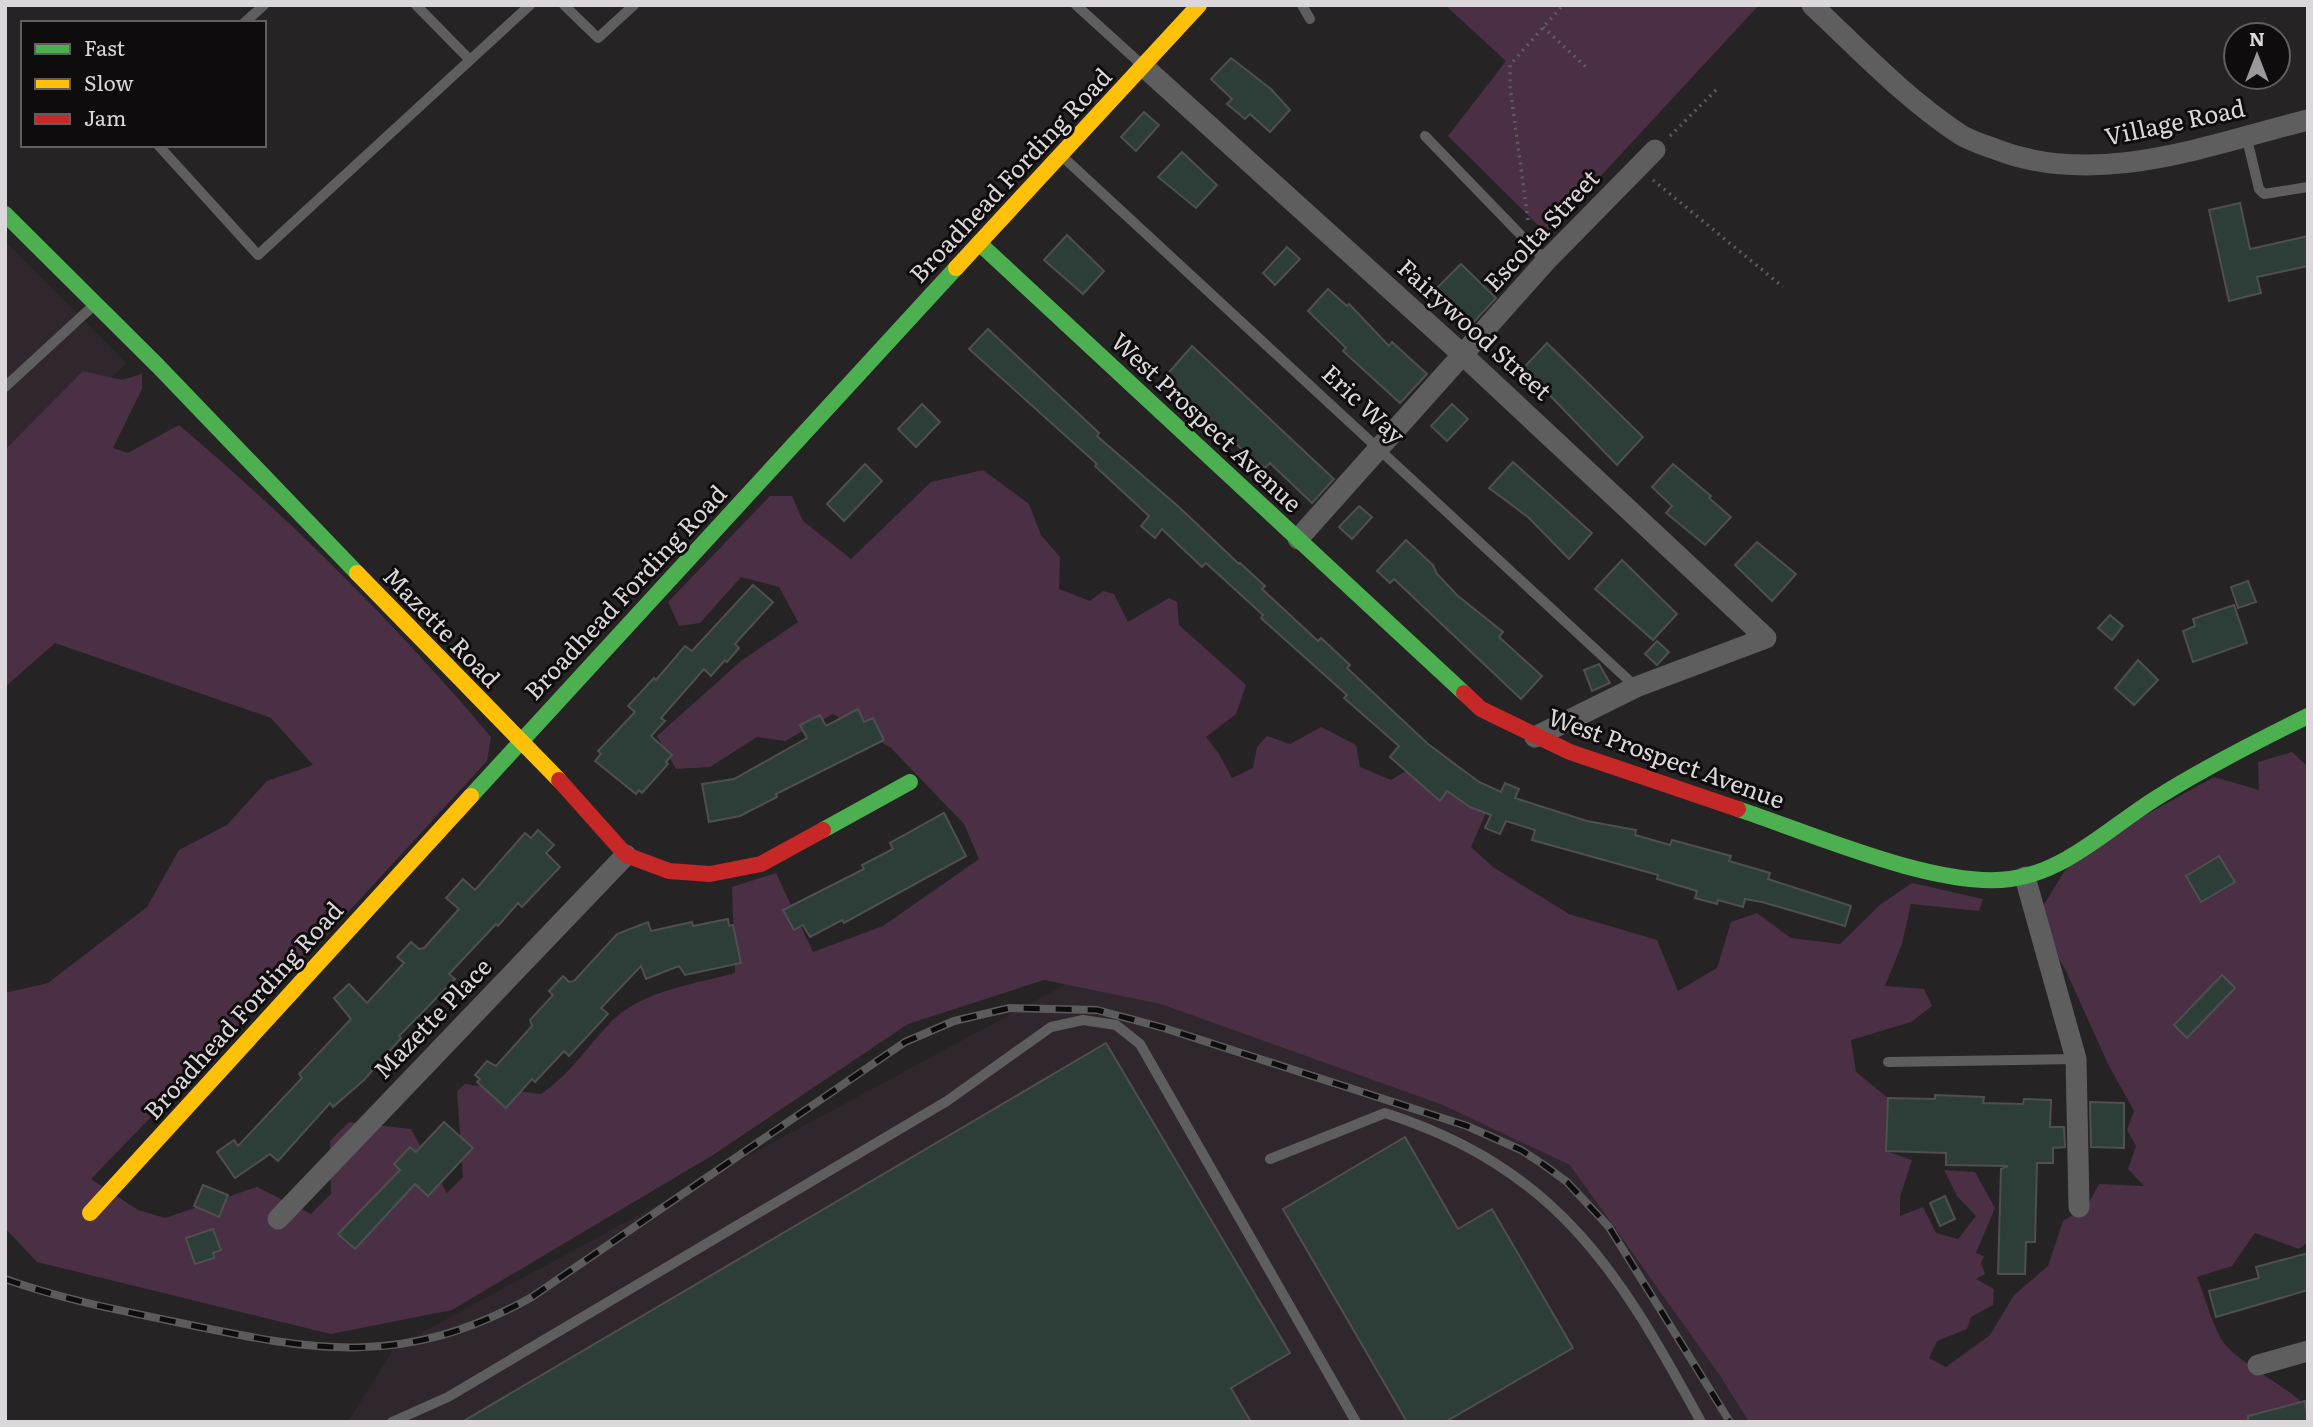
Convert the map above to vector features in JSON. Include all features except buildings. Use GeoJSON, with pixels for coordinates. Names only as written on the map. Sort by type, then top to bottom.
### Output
{"type":"FeatureCollection","features":[{"type":"Feature","properties":{"kind":"street","name":"Broadhead Fording Road"},"geometry":{"type":"LineString","coordinates":[[90,1213],[522,739],[1199,5]]}},
{"type":"Feature","properties":{"kind":"street","name":"Village Road"},"geometry":{"type":"LineString","coordinates":[[1812,5],[1917,102],[1963,137],[2021,160],[2093,167],[2164,156],[2308,120]]}},
{"type":"Feature","properties":{"kind":"street","name":"Fairywood Street"},"geometry":{"type":"LineString","coordinates":[[1143,66],[1464,356],[1766,638],[1636,687]]}},
{"type":"Feature","properties":{"kind":"street","name":"Escolta Street"},"geometry":{"type":"LineString","coordinates":[[1297,539],[1380,450],[1546,261],[1655,150]]}},
{"type":"Feature","properties":{"kind":"street","name":"Mazette Road"},"geometry":{"type":"LineString","coordinates":[[5,214],[158,366],[494,715],[522,739],[626,855],[669,872],[710,874],[761,864],[910,782]]}},
{"type":"Feature","properties":{"kind":"street","name":"West Prospect Avenue"},"geometry":{"type":"LineString","coordinates":[[979,243],[1481,709],[1535,737],[1686,793],[1897,863],[1975,880],[2025,877],[2049,868],[2153,800],[2253,742],[2308,716]]}},
{"type":"Feature","properties":{"kind":"street"},"geometry":{"type":"LineString","coordinates":[[1535,737],[1636,687]]}},
{"type":"Feature","properties":{"kind":"street","name":"Mazette Place"},"geometry":{"type":"LineString","coordinates":[[278,1219],[626,855]]}},
{"type":"Feature","properties":{"kind":"street"},"geometry":{"type":"LineString","coordinates":[[2025,877],[2076,1059],[2079,1207]]}},
{"type":"Feature","properties":{"kind":"street"},"geometry":{"type":"LineString","coordinates":[[2259,1365],[2308,1351]]}},
{"type":"Feature","properties":{"kind":"lane"},"geometry":{"type":"LineString","coordinates":[[246,21],[264,5]]}},
{"type":"Feature","properties":{"kind":"lane"},"geometry":{"type":"LineString","coordinates":[[416,5],[469,59]]}},
{"type":"Feature","properties":{"kind":"lane"},"geometry":{"type":"LineString","coordinates":[[160,147],[258,255],[530,5]]}},
{"type":"Feature","properties":{"kind":"lane"},"geometry":{"type":"LineString","coordinates":[[564,5],[598,38],[634,5]]}},
{"type":"Feature","properties":{"kind":"lane"},"geometry":{"type":"LineString","coordinates":[[1076,5],[1143,66]]}},
{"type":"Feature","properties":{"kind":"lane"},"geometry":{"type":"LineString","coordinates":[[1302,5],[1310,19]]}},
{"type":"Feature","properties":{"kind":"lane"},"geometry":{"type":"LineString","coordinates":[[2246,135],[2259,188],[2264,194],[2308,187]]}},
{"type":"Feature","properties":{"kind":"lane"},"geometry":{"type":"LineString","coordinates":[[1424,136],[1546,261]]}},
{"type":"Feature","properties":{"kind":"lane","name":"Eric Way"},"geometry":{"type":"LineString","coordinates":[[1061,155],[1636,687]]}},
{"type":"Feature","properties":{"kind":"lane"},"geometry":{"type":"LineString","coordinates":[[5,387],[94,305]]}},
{"type":"Feature","properties":{"kind":"lane"},"geometry":{"type":"LineString","coordinates":[[391,1422],[448,1397],[947,1101],[1051,1027],[1083,1020],[1116,1025],[1140,1044],[1356,1422]]}},
{"type":"Feature","properties":{"kind":"lane"},"geometry":{"type":"LineString","coordinates":[[1888,1062],[2076,1059]]}},
{"type":"Feature","properties":{"kind":"lane"},"geometry":{"type":"LineString","coordinates":[[1270,1158],[1385,1113],[1447,1135],[1475,1149],[1549,1202],[1590,1244],[1648,1324],[1701,1422]]}},
{"type":"Feature","properties":{"kind":"path"},"geometry":{"type":"LineString","coordinates":[[1519,233],[1529,224],[1510,87],[1510,65],[1563,5]]}},
{"type":"Feature","properties":{"kind":"path"},"geometry":{"type":"LineString","coordinates":[[1543,27],[1588,69]]}},
{"type":"Feature","properties":{"kind":"path"},"geometry":{"type":"LineString","coordinates":[[1655,150],[1718,88]]}},
{"type":"Feature","properties":{"kind":"path"},"geometry":{"type":"LineString","coordinates":[[1637,167],[1783,287]]}},
{"type":"Feature","properties":{"kind":"shaded area"},"geometry":{"type":"Polygon","coordinates":[[[1445,5],[1759,5],[1547,234],[1448,136],[1506,61],[1445,5]]]}},
{"type":"Feature","properties":{"kind":"shaded area"},"geometry":{"type":"Polygon","coordinates":[[[5,241],[126,363],[5,483],[5,241]]]}},
{"type":"Feature","properties":{"kind":"shaded area"},"geometry":{"type":"Polygon","coordinates":[[[83,371],[122,380],[142,374],[142,389],[113,448],[128,453],[179,425],[262,498],[341,574],[418,654],[491,737],[487,761],[328,934],[91,1179],[138,1210],[165,1218],[257,1187],[311,1214],[331,1194],[330,1141],[349,1122],[411,1129],[447,1193],[463,1177],[457,1091],[465,1084],[541,1094],[562,1077],[613,1020],[626,1010],[671,989],[735,973],[732,887],[776,873],[813,952],[883,926],[979,859],[964,824],[891,748],[833,714],[785,741],[757,737],[710,767],[676,769],[657,736],[741,661],[798,622],[779,587],[741,577],[700,623],[679,626],[668,602],[770,496],[792,496],[803,521],[851,559],[931,482],[983,470],[1029,504],[1041,535],[1060,557],[1059,589],[1090,601],[1103,591],[1114,594],[1128,622],[1169,598],[1177,602],[1179,625],[1246,685],[1236,714],[1206,737],[1232,778],[1253,768],[1257,747],[1267,736],[1290,744],[1321,727],[1356,745],[1360,767],[1391,780],[1423,760],[1489,806],[1471,847],[1493,867],[1569,914],[1657,940],[1678,991],[1717,968],[1731,922],[1757,913],[1791,938],[1840,944],[1881,904],[1912,883],[1983,899],[1979,911],[1911,904],[1902,944],[1885,986],[1924,989],[1932,1006],[1911,1022],[1851,1040],[1856,1072],[1888,1098],[1886,1151],[1912,1160],[1900,1197],[1900,1216],[1923,1207],[1936,1233],[1958,1239],[1976,1216],[1957,1196],[1944,1170],[1975,1172],[1995,1208],[1976,1253],[1984,1256],[1981,1263],[1985,1274],[1976,1279],[1994,1289],[1993,1305],[1971,1317],[1967,1329],[1937,1341],[1929,1358],[1946,1367],[1990,1335],[2014,1295],[2048,1266],[2063,1221],[2087,1206],[2099,1184],[2144,1186],[2128,1169],[2136,1146],[2127,1130],[2134,1111],[2109,1066],[2065,969],[2053,949],[2030,935],[2040,911],[2075,854],[2214,777],[2259,790],[2258,762],[2292,752],[2308,767],[2308,1242],[2299,1249],[2255,1233],[2232,1266],[2197,1277],[2221,1339],[2238,1356],[2308,1408],[2308,1422],[1749,1422],[1721,1377],[1570,1165],[1443,1105],[1161,1004],[1044,980],[908,1024],[713,1155],[452,1310],[331,1334],[37,1262],[5,1228],[5,993],[48,983],[147,907],[179,850],[227,825],[267,781],[313,765],[271,718],[55,643],[5,687],[5,450],[83,371]]]}},
{"type":"Feature","properties":{"kind":"shaded area"},"geometry":{"type":"Polygon","coordinates":[[[1083,975],[1569,1108],[1777,1422],[348,1422],[395,1347],[1083,975]]]}},
{"type":"Feature","properties":{"kind":"railway"},"geometry":{"type":"LineString","coordinates":[[5,1279],[90,1304],[225,1332],[315,1346],[399,1344],[441,1335],[485,1320],[532,1297],[905,1042],[954,1021],[1010,1008],[1097,1010],[1164,1028],[1467,1126],[1521,1150],[1567,1182],[1609,1227],[1730,1422]]}},
{"type":"Feature","properties":{"kind":"traffic: fast"},"geometry":{"type":"LineString","coordinates":[[5,214],[158,366],[357,573]]}},
{"type":"Feature","properties":{"kind":"traffic: fast"},"geometry":{"type":"LineString","coordinates":[[979,243],[1464,693]]}},
{"type":"Feature","properties":{"kind":"traffic: fast"},"geometry":{"type":"LineString","coordinates":[[471,796],[956,268]]}},
{"type":"Feature","properties":{"kind":"traffic: fast"},"geometry":{"type":"LineString","coordinates":[[1738,809],[1911,868],[1980,880],[2010,879],[2031,875],[2069,858],[2176,786],[2308,716]]}},
{"type":"Feature","properties":{"kind":"traffic: fast"},"geometry":{"type":"LineString","coordinates":[[823,830],[910,782]]}},
{"type":"Feature","properties":{"kind":"traffic: slow"},"geometry":{"type":"LineString","coordinates":[[956,268],[1199,5]]}},
{"type":"Feature","properties":{"kind":"traffic: slow"},"geometry":{"type":"LineString","coordinates":[[357,573],[559,780]]}},
{"type":"Feature","properties":{"kind":"traffic: slow"},"geometry":{"type":"LineString","coordinates":[[90,1213],[471,796]]}},
{"type":"Feature","properties":{"kind":"traffic: jam"},"geometry":{"type":"LineString","coordinates":[[1464,693],[1481,709],[1570,752],[1738,809]]}},
{"type":"Feature","properties":{"kind":"traffic: jam"},"geometry":{"type":"LineString","coordinates":[[559,780],[626,855],[669,871],[710,874],[761,864],[823,830]]}}]}
